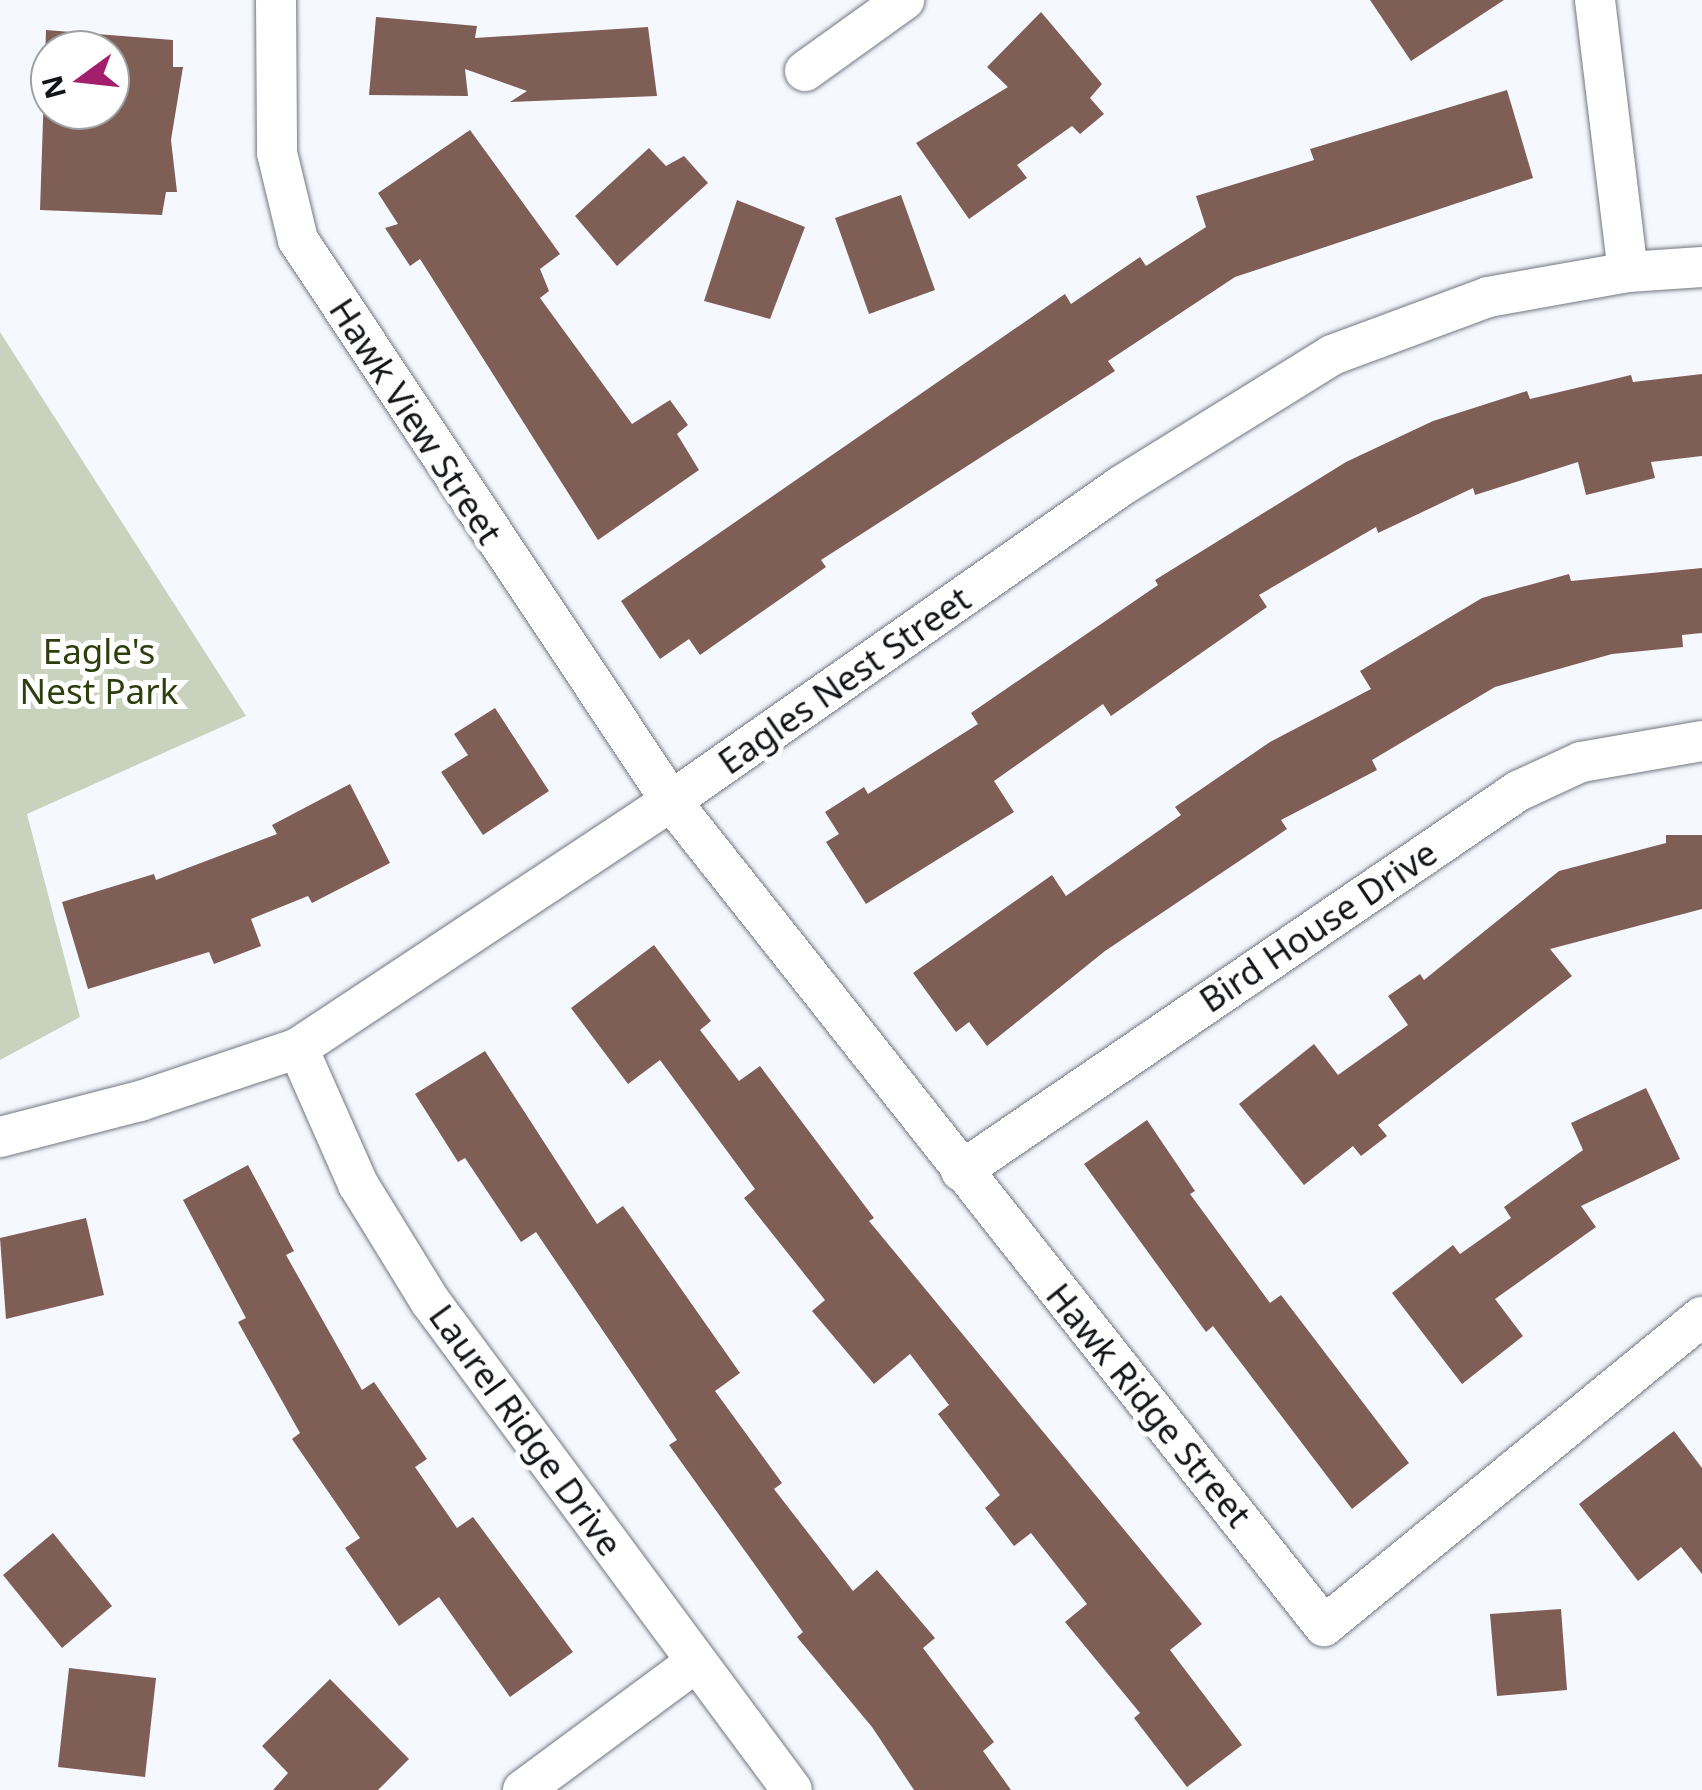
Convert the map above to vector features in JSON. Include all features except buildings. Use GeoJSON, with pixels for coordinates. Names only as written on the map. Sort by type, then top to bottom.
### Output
{"type":"FeatureCollection","features":[{"type":"Feature","properties":{"kind":"street","name":"Hawk View Street"},"geometry":{"type":"LineString","coordinates":[[276,0],[277,153],[298,240],[670,801]]}},
{"type":"Feature","properties":{"kind":"street"},"geometry":{"type":"LineString","coordinates":[[805,71],[904,0]]}},
{"type":"Feature","properties":{"kind":"street"},"geometry":{"type":"LineString","coordinates":[[1596,0],[1628,272]]}},
{"type":"Feature","properties":{"kind":"street","name":"Eagles Nest Street"},"geometry":{"type":"LineString","coordinates":[[0,1137],[140,1101],[298,1048],[670,801],[1121,486],[1332,355],[1488,297],[1628,272],[1702,267]]}},
{"type":"Feature","properties":{"kind":"street","name":"Bird House Drive"},"geometry":{"type":"LineString","coordinates":[[961,1171],[1518,791],[1582,762],[1702,741]]}},
{"type":"Feature","properties":{"kind":"street","name":"Hawk Ridge Street"},"geometry":{"type":"LineString","coordinates":[[670,801],[1324,1626],[1702,1317]]}},
{"type":"Feature","properties":{"kind":"street","name":"Laurel Ridge Drive"},"geometry":{"type":"LineString","coordinates":[[298,1048],[358,1184],[430,1301],[792,1790]]}},
{"type":"Feature","properties":{"kind":"street"},"geometry":{"type":"LineString","coordinates":[[523,1790],[696,1662]]}},
{"type":"Feature","properties":{"kind":"green space","name":"Eagle's Nest Park"},"geometry":{"type":"Polygon","coordinates":[[[0,332],[246,716],[27,814],[80,1017],[0,1060],[0,332]]]}}]}
